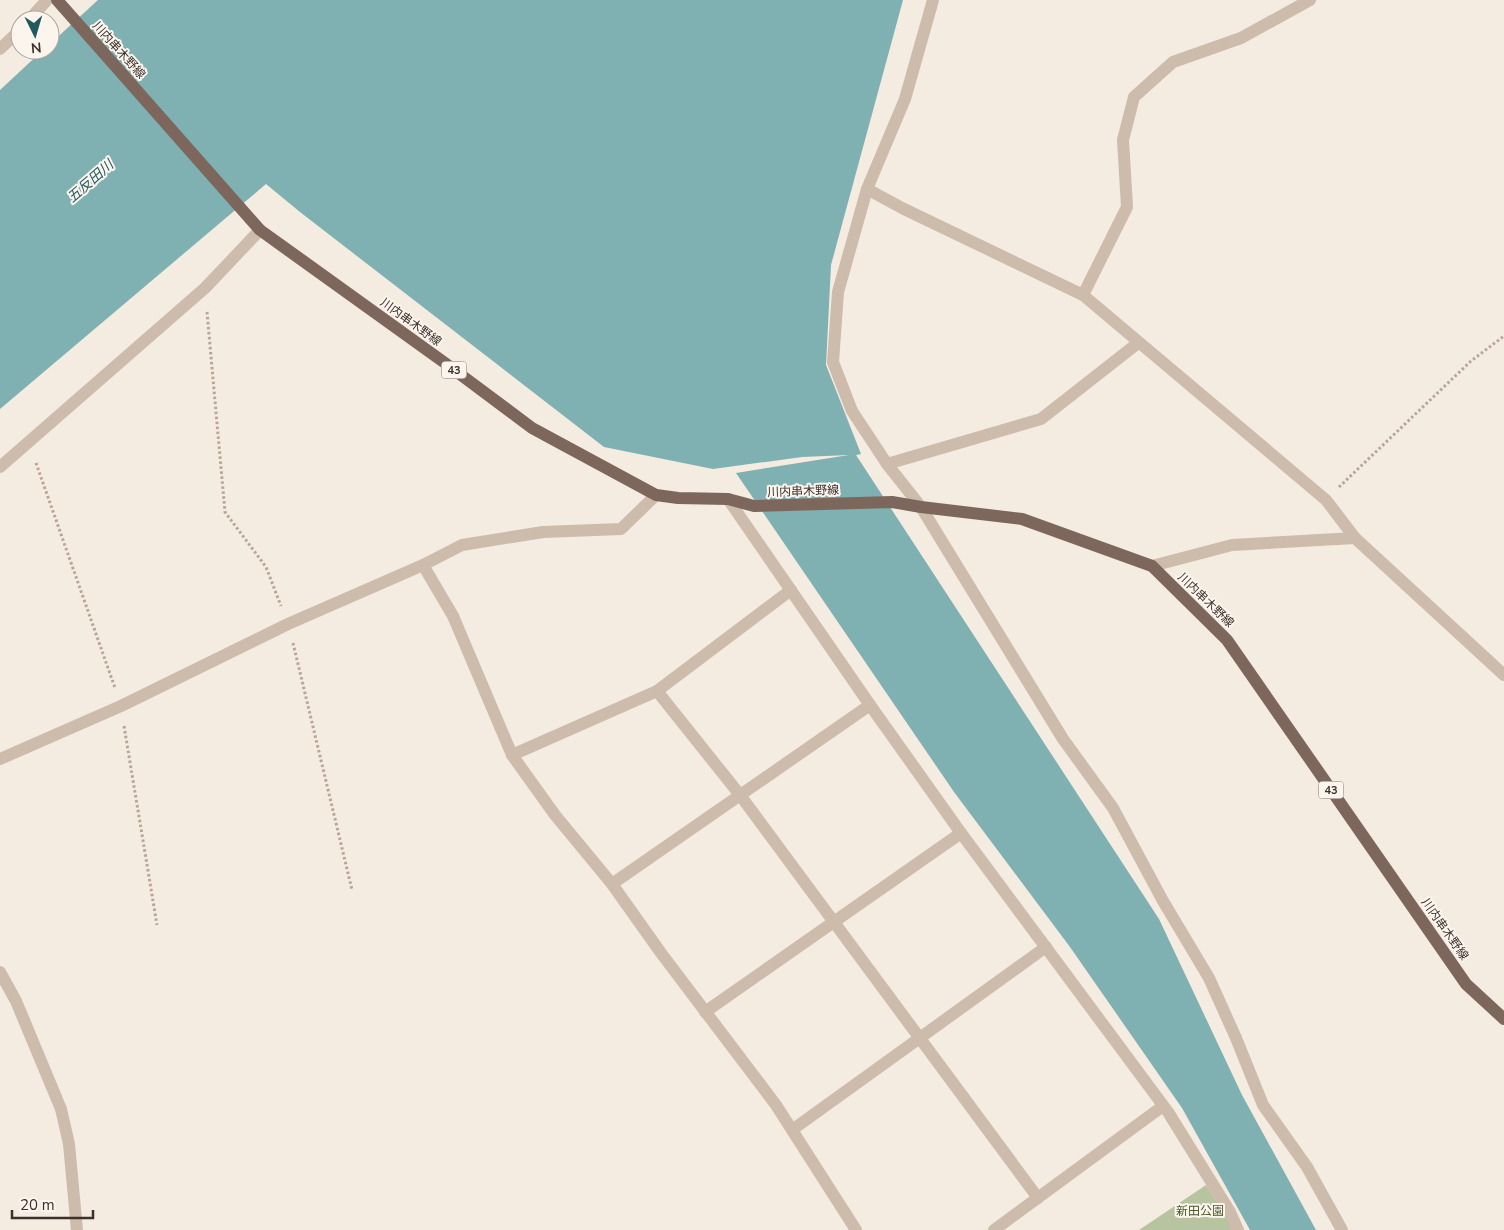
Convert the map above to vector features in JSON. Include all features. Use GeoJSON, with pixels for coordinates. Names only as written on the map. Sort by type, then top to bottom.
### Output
{"type":"FeatureCollection","features":[{"type":"Feature","properties":{"kind":"main road","name":"川内串木野線"},"geometry":{"type":"LineString","coordinates":[[54,1],[260,230],[532,428],[656,495],[678,498],[728,499],[754,506],[892,502],[1022,519],[1152,566],[1227,640],[1466,984],[1504,1019]]}},
{"type":"Feature","properties":{"kind":"street"},"geometry":{"type":"LineString","coordinates":[[933,0],[905,99],[867,189],[838,292],[833,362],[852,411],[887,464],[921,507],[1063,739],[1113,808],[1163,901],[1209,978],[1264,1104],[1307,1167],[1342,1230]]}},
{"type":"Feature","properties":{"kind":"street"},"geometry":{"type":"LineString","coordinates":[[1083,295],[1127,208],[1124,140],[1134,97],[1173,62],[1241,38],[1310,0]]}},
{"type":"Feature","properties":{"kind":"street"},"geometry":{"type":"LineString","coordinates":[[42,10],[54,1]]}},
{"type":"Feature","properties":{"kind":"street"},"geometry":{"type":"LineString","coordinates":[[0,49],[10,40]]}},
{"type":"Feature","properties":{"kind":"street"},"geometry":{"type":"LineString","coordinates":[[867,189],[904,209],[1083,295],[1326,500],[1355,538],[1504,675]]}},
{"type":"Feature","properties":{"kind":"street"},"geometry":{"type":"LineString","coordinates":[[0,467],[205,288],[260,230]]}},
{"type":"Feature","properties":{"kind":"street"},"geometry":{"type":"LineString","coordinates":[[887,464],[1041,419],[1138,343]]}},
{"type":"Feature","properties":{"kind":"street"},"geometry":{"type":"LineString","coordinates":[[0,760],[121,706],[288,624],[462,546],[544,532],[621,529],[656,495]]}},
{"type":"Feature","properties":{"kind":"street"},"geometry":{"type":"LineString","coordinates":[[728,499],[961,833],[1163,1106],[1230,1212],[1238,1230]]}},
{"type":"Feature","properties":{"kind":"street"},"geometry":{"type":"LineString","coordinates":[[1152,566],[1232,546],[1355,538]]}},
{"type":"Feature","properties":{"kind":"street"},"geometry":{"type":"LineString","coordinates":[[423,565],[454,616],[512,755],[555,815],[612,884],[705,1012],[776,1105],[856,1230]]}},
{"type":"Feature","properties":{"kind":"street"},"geometry":{"type":"LineString","coordinates":[[512,755],[657,691],[791,590]]}},
{"type":"Feature","properties":{"kind":"street"},"geometry":{"type":"LineString","coordinates":[[657,691],[740,796],[1038,1198]]}},
{"type":"Feature","properties":{"kind":"street"},"geometry":{"type":"LineString","coordinates":[[612,884],[870,705]]}},
{"type":"Feature","properties":{"kind":"street"},"geometry":{"type":"LineString","coordinates":[[705,1012],[961,833]]}},
{"type":"Feature","properties":{"kind":"street"},"geometry":{"type":"LineString","coordinates":[[792,1130],[1046,947]]}},
{"type":"Feature","properties":{"kind":"street"},"geometry":{"type":"LineString","coordinates":[[0,972],[16,1001],[61,1109],[69,1144],[76,1230]]}},
{"type":"Feature","properties":{"kind":"street"},"geometry":{"type":"LineString","coordinates":[[994,1230],[1163,1106]]}},
{"type":"Feature","properties":{"kind":"path"},"geometry":{"type":"LineString","coordinates":[[205,288],[225,512],[266,567],[288,624],[352,890]]}},
{"type":"Feature","properties":{"kind":"path"},"geometry":{"type":"LineString","coordinates":[[1326,500],[1471,361],[1504,336]]}},
{"type":"Feature","properties":{"kind":"path"},"geometry":{"type":"LineString","coordinates":[[28,442],[121,706],[158,925]]}},
{"type":"Feature","properties":{"kind":"green space","name":"新田公園"},"geometry":{"type":"Polygon","coordinates":[[[1206,1185],[1235,1230],[1139,1230],[1206,1185]]]}},
{"type":"Feature","properties":{"kind":"water","name":"五反田川"},"geometry":{"type":"Polygon","coordinates":[[[98,0],[903,0],[831,265],[826,365],[861,454],[856,455],[1159,919],[1242,1095],[1316,1230],[1250,1230],[1182,1108],[1070,947],[954,792],[736,473],[849,455],[802,457],[713,469],[604,447],[266,184],[0,409],[0,90],[32,60],[60,60],[60,35],[98,0]]]}}]}
